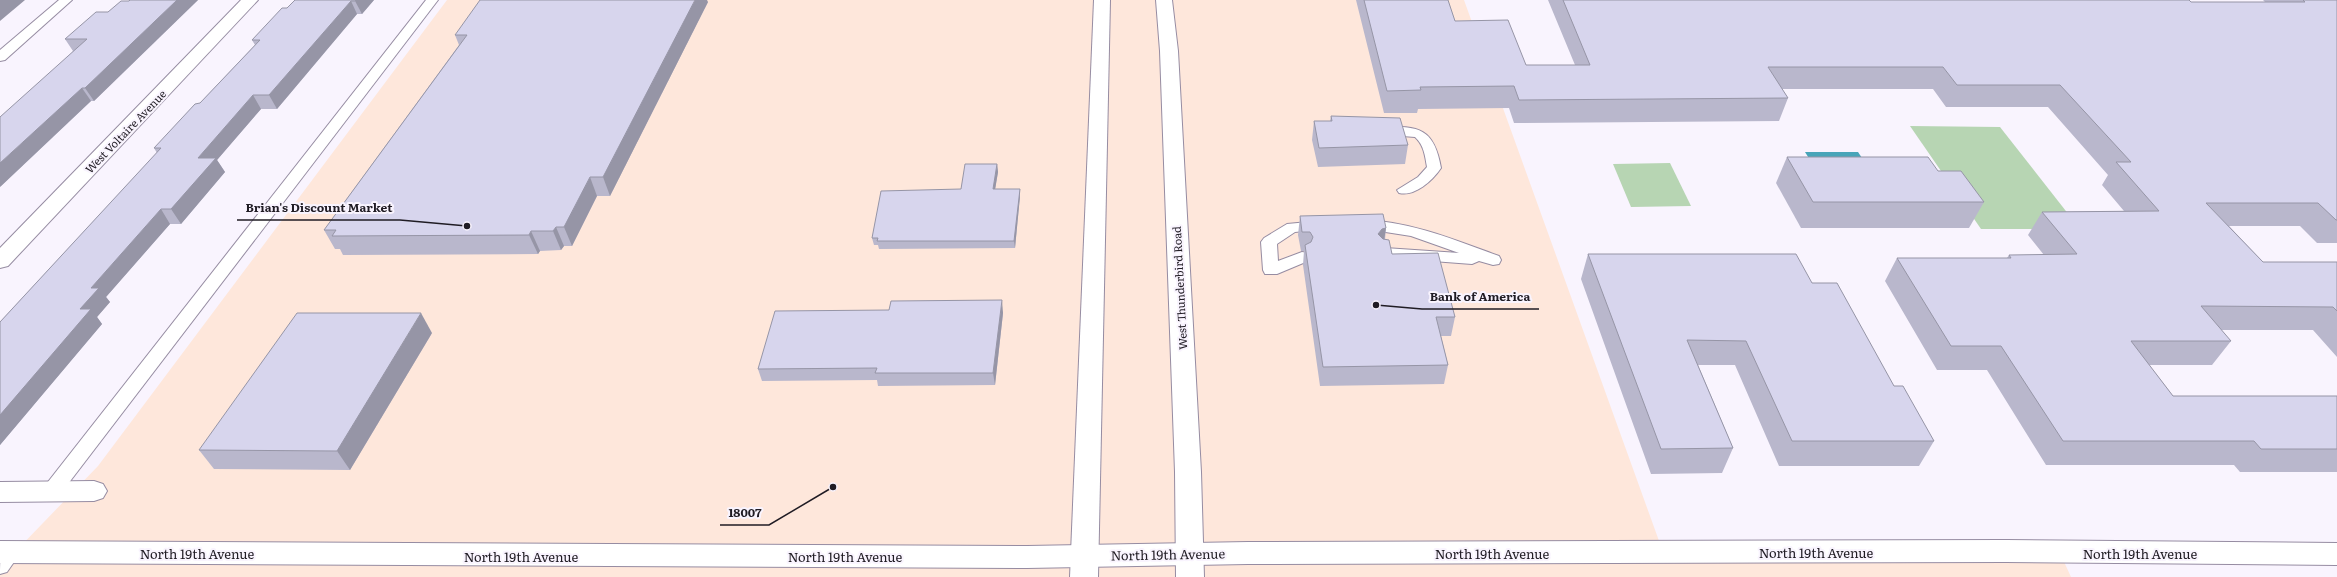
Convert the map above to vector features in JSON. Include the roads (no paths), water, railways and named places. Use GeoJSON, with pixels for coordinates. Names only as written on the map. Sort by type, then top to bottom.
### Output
{"type":"FeatureCollection","features":[{"type":"Feature","properties":{"kind":"main road","name":"West Voltaire Avenue"},"geometry":{"type":"LineString","coordinates":[[0,262],[250,0]]}},
{"type":"Feature","properties":{"kind":"main road"},"geometry":{"type":"LineString","coordinates":[[1084,566],[1102,0]]}},
{"type":"Feature","properties":{"kind":"main road","name":"West Thunderbird Road"},"geometry":{"type":"LineString","coordinates":[[1164,0],[1169,51],[1190,566]]}},
{"type":"Feature","properties":{"kind":"main road"},"geometry":{"type":"LineString","coordinates":[[0,492],[94,491]]}},
{"type":"Feature","properties":{"kind":"main road","name":"North 19th Avenue"},"geometry":{"type":"LineString","coordinates":[[4,557],[465,556],[1084,566],[1190,566],[1982,551],[2337,554]]}},
{"type":"Feature","properties":{"kind":"lane"},"geometry":{"type":"LineString","coordinates":[[0,57],[66,0]]}},
{"type":"Feature","properties":{"kind":"lane"},"geometry":{"type":"LineString","coordinates":[[50,492],[432,0]]}},
{"type":"Feature","properties":{"kind":"lane"},"geometry":{"type":"LineString","coordinates":[[1370,131],[1410,131],[1423,136],[1431,146],[1434,168],[1423,180],[1404,190]]}},
{"type":"Feature","properties":{"kind":"lane"},"geometry":{"type":"LineString","coordinates":[[1353,226],[1376,225],[1408,231],[1494,260],[1385,253]]}},
{"type":"Feature","properties":{"kind":"lane"},"geometry":{"type":"LineString","coordinates":[[1302,257],[1271,270],[1268,242],[1292,227],[1338,226]]}},
{"type":"Feature","properties":{"kind":"water"},"geometry":{"type":"Polygon","coordinates":[[[1805,152],[1858,152],[1872,173],[1818,173],[1805,152]]]}},
{"type":"Feature","properties":{"kind":"place","name":"Brian's Discount Market"},"geometry":{"type":"Point","coordinates":[467,226]}},
{"type":"Feature","properties":{"kind":"place","name":"Bank of America"},"geometry":{"type":"Point","coordinates":[1376,305]}},
{"type":"Feature","properties":{"kind":"place","name":"18007"},"geometry":{"type":"Point","coordinates":[833,487]}}]}
